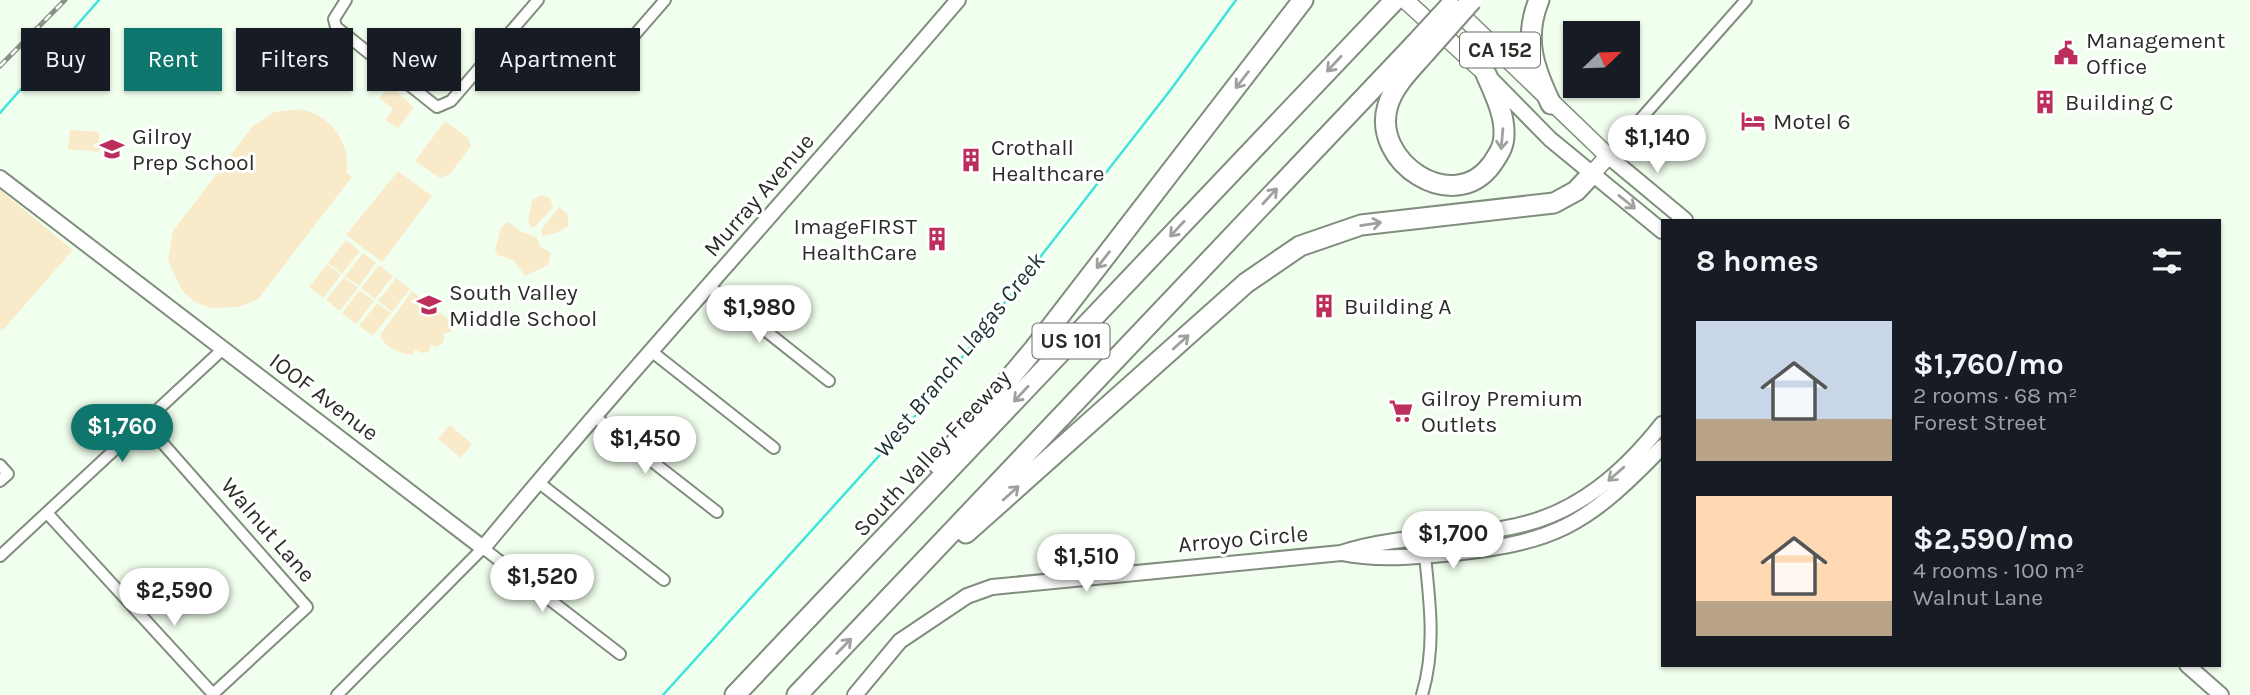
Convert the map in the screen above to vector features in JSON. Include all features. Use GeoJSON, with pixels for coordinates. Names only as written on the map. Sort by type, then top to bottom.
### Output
{"type":"FeatureCollection","features":[{"type":"Feature","properties":{"kind":"highway","name":"South Valley Freeway"},"geometry":{"type":"LineString","coordinates":[[735,695],[1395,0]]}},
{"type":"Feature","properties":{"kind":"highway","name":"US 101"},"geometry":{"type":"LineString","coordinates":[[797,695],[1420,48],[1456,0]]}},
{"type":"Feature","properties":{"kind":"highway"},"geometry":{"type":"LineString","coordinates":[[1472,0],[1420,48],[1393,94],[1385,127],[1391,147],[1407,167],[1439,185],[1458,185],[1475,179],[1489,169],[1501,151],[1504,135],[1501,111],[1486,74]]}},
{"type":"Feature","properties":{"kind":"highway"},"geometry":{"type":"LineString","coordinates":[[1539,0],[1529,38],[1532,58],[1551,104]]}},
{"type":"Feature","properties":{"kind":"highway"},"geometry":{"type":"LineString","coordinates":[[762,667],[1015,373],[1300,2]]}},
{"type":"Feature","properties":{"kind":"highway"},"geometry":{"type":"LineString","coordinates":[[919,566],[956,543],[1246,283],[1300,246],[1336,232],[1379,222],[1540,206],[1566,198],[1592,174]]}},
{"type":"Feature","properties":{"kind":"main road"},"geometry":{"type":"LineString","coordinates":[[1405,0],[1486,74]]}},
{"type":"Feature","properties":{"kind":"main road","name":"CA 152"},"geometry":{"type":"LineString","coordinates":[[1446,0],[1608,156]]}},
{"type":"Feature","properties":{"kind":"main road"},"geometry":{"type":"LineString","coordinates":[[1592,174],[1608,156]]}},
{"type":"Feature","properties":{"kind":"street"},"geometry":{"type":"LineString","coordinates":[[346,0],[334,19],[336,27],[427,102],[440,107],[451,101],[538,0]]}},
{"type":"Feature","properties":{"kind":"street"},"geometry":{"type":"LineString","coordinates":[[640,29],[665,0]]}},
{"type":"Feature","properties":{"kind":"street","name":"Murray Avenue"},"geometry":{"type":"LineString","coordinates":[[337,695],[483,548],[594,416],[958,0]]}},
{"type":"Feature","properties":{"kind":"street"},"geometry":{"type":"LineString","coordinates":[[1684,219],[1608,156],[1746,0]]}},
{"type":"Feature","properties":{"kind":"street"},"geometry":{"type":"LineString","coordinates":[[1486,74],[1550,139],[1661,230]]}},
{"type":"Feature","properties":{"kind":"street","name":"IOOF Avenue"},"geometry":{"type":"LineString","coordinates":[[0,177],[620,654]]}},
{"type":"Feature","properties":{"kind":"street"},"geometry":{"type":"LineString","coordinates":[[709,286],[829,381]]}},
{"type":"Feature","properties":{"kind":"street"},"geometry":{"type":"LineString","coordinates":[[0,556],[223,349]]}},
{"type":"Feature","properties":{"kind":"street"},"geometry":{"type":"LineString","coordinates":[[651,351],[774,448]]}},
{"type":"Feature","properties":{"kind":"street"},"geometry":{"type":"LineString","coordinates":[[594,416],[717,512]]}},
{"type":"Feature","properties":{"kind":"street","name":"Walnut Lane"},"geometry":{"type":"LineString","coordinates":[[47,513],[213,694],[307,607],[144,422]]}},
{"type":"Feature","properties":{"kind":"street","name":"Arroyo Circle"},"geometry":{"type":"LineString","coordinates":[[855,695],[900,641],[967,596],[992,587],[1341,553],[1370,543],[1516,526],[1544,518],[1595,492],[1640,452],[1661,425]]}},
{"type":"Feature","properties":{"kind":"street","name":"Arroyo Circle"},"geometry":{"type":"LineString","coordinates":[[1341,553],[1365,558],[1425,556],[1499,548],[1561,531],[1606,503],[1661,448]]}},
{"type":"Feature","properties":{"kind":"street"},"geometry":{"type":"LineString","coordinates":[[0,465],[4,477]]}},
{"type":"Feature","properties":{"kind":"street"},"geometry":{"type":"LineString","coordinates":[[538,482],[664,580]]}},
{"type":"Feature","properties":{"kind":"street"},"geometry":{"type":"LineString","coordinates":[[1422,695],[1428,675],[1433,624],[1425,556]]}},
{"type":"Feature","properties":{"kind":"street"},"geometry":{"type":"LineString","coordinates":[[2189,667],[2221,695]]}},
{"type":"Feature","properties":{"kind":"shaded area"},"geometry":{"type":"Polygon","coordinates":[[[385,91],[396,91],[414,107],[398,128],[385,120],[393,109],[379,98],[385,91]]]}},
{"type":"Feature","properties":{"kind":"shaded area"},"geometry":{"type":"Polygon","coordinates":[[[298,109],[320,117],[336,131],[345,150],[347,173],[352,177],[258,299],[239,307],[210,308],[194,302],[181,289],[168,260],[173,231],[253,126],[274,112],[298,109]]]}},
{"type":"Feature","properties":{"kind":"shaded area"},"geometry":{"type":"Polygon","coordinates":[[[445,121],[468,138],[471,146],[450,174],[440,178],[415,161],[445,121]]]}},
{"type":"Feature","properties":{"kind":"shaded area"},"geometry":{"type":"Polygon","coordinates":[[[70,130],[99,132],[98,152],[68,149],[70,130]]]}},
{"type":"Feature","properties":{"kind":"shaded area"},"geometry":{"type":"Polygon","coordinates":[[[398,171],[432,196],[382,262],[346,235],[398,171]]]}},
{"type":"Feature","properties":{"kind":"shaded area"},"geometry":{"type":"Polygon","coordinates":[[[0,190],[73,250],[3,330],[0,328],[0,190]]]}},
{"type":"Feature","properties":{"kind":"shaded area"},"geometry":{"type":"Polygon","coordinates":[[[541,195],[550,198],[553,207],[536,226],[531,227],[528,221],[532,200],[541,195]]]}},
{"type":"Feature","properties":{"kind":"shaded area"},"geometry":{"type":"Polygon","coordinates":[[[559,207],[567,213],[569,226],[543,236],[541,230],[559,207]]]}},
{"type":"Feature","properties":{"kind":"shaded area"},"geometry":{"type":"Polygon","coordinates":[[[509,222],[520,231],[536,237],[541,247],[551,253],[548,265],[525,276],[513,260],[497,255],[495,250],[501,227],[509,222]]]}},
{"type":"Feature","properties":{"kind":"shaded area"},"geometry":{"type":"Polygon","coordinates":[[[346,240],[360,251],[342,274],[328,263],[346,240]]]}},
{"type":"Feature","properties":{"kind":"shaded area"},"geometry":{"type":"Polygon","coordinates":[[[363,253],[376,263],[359,286],[345,276],[363,253]]]}},
{"type":"Feature","properties":{"kind":"shaded area"},"geometry":{"type":"Polygon","coordinates":[[[327,264],[341,275],[323,298],[309,287],[327,264]]]}},
{"type":"Feature","properties":{"kind":"shaded area"},"geometry":{"type":"Polygon","coordinates":[[[379,265],[393,276],[375,299],[361,288],[379,265]]]}},
{"type":"Feature","properties":{"kind":"shaded area"},"geometry":{"type":"Polygon","coordinates":[[[344,277],[358,288],[340,311],[326,300],[344,277]]]}},
{"type":"Feature","properties":{"kind":"shaded area"},"geometry":{"type":"Polygon","coordinates":[[[396,278],[410,289],[392,312],[378,301],[396,278]]]}},
{"type":"Feature","properties":{"kind":"shaded area"},"geometry":{"type":"Polygon","coordinates":[[[360,290],[374,301],[356,324],[342,313],[360,290]]]}},
{"type":"Feature","properties":{"kind":"shaded area"},"geometry":{"type":"Polygon","coordinates":[[[412,291],[451,321],[448,325],[452,331],[444,334],[444,341],[438,347],[431,345],[429,352],[415,350],[412,355],[393,349],[380,335],[412,291]]]}},
{"type":"Feature","properties":{"kind":"shaded area"},"geometry":{"type":"Polygon","coordinates":[[[377,303],[391,313],[373,336],[359,326],[377,303]]]}},
{"type":"Feature","properties":{"kind":"shaded area"},"geometry":{"type":"Polygon","coordinates":[[[450,425],[472,444],[461,458],[438,439],[450,425]]]}},
{"type":"Feature","properties":{"kind":"waterway"},"geometry":{"type":"LineString","coordinates":[[0,113],[99,0]]}},
{"type":"Feature","properties":{"kind":"waterway","name":"West Branch Llagas Creek"},"geometry":{"type":"LineString","coordinates":[[663,695],[924,406],[1172,88],[1236,0]]}},
{"type":"Feature","properties":{"kind":"railway"},"geometry":{"type":"LineString","coordinates":[[0,66],[65,0]]}},
{"type":"Feature","properties":{"kind":"place","name":"Management Office"},"geometry":{"type":"Point","coordinates":[2066,53]}},
{"type":"Feature","properties":{"kind":"place","name":"Building C"},"geometry":{"type":"Point","coordinates":[2045,102]}},
{"type":"Feature","properties":{"kind":"place","name":"Motel 6"},"geometry":{"type":"Point","coordinates":[1753,121]}},
{"type":"Feature","properties":{"kind":"place","name":"Gilroy Prep School"},"geometry":{"type":"Point","coordinates":[112,149]}},
{"type":"Feature","properties":{"kind":"place","name":"Crothall Healthcare"},"geometry":{"type":"Point","coordinates":[971,160]}},
{"type":"Feature","properties":{"kind":"place","name":"ImageFIRST HealthCare"},"geometry":{"type":"Point","coordinates":[937,239]}},
{"type":"Feature","properties":{"kind":"place","name":"South Valley Middle School"},"geometry":{"type":"Point","coordinates":[429,305]}},
{"type":"Feature","properties":{"kind":"place","name":"Building A"},"geometry":{"type":"Point","coordinates":[1324,306]}},
{"type":"Feature","properties":{"kind":"place","name":"Gilroy Premium Outlets"},"geometry":{"type":"Point","coordinates":[1401,411]}}]}
